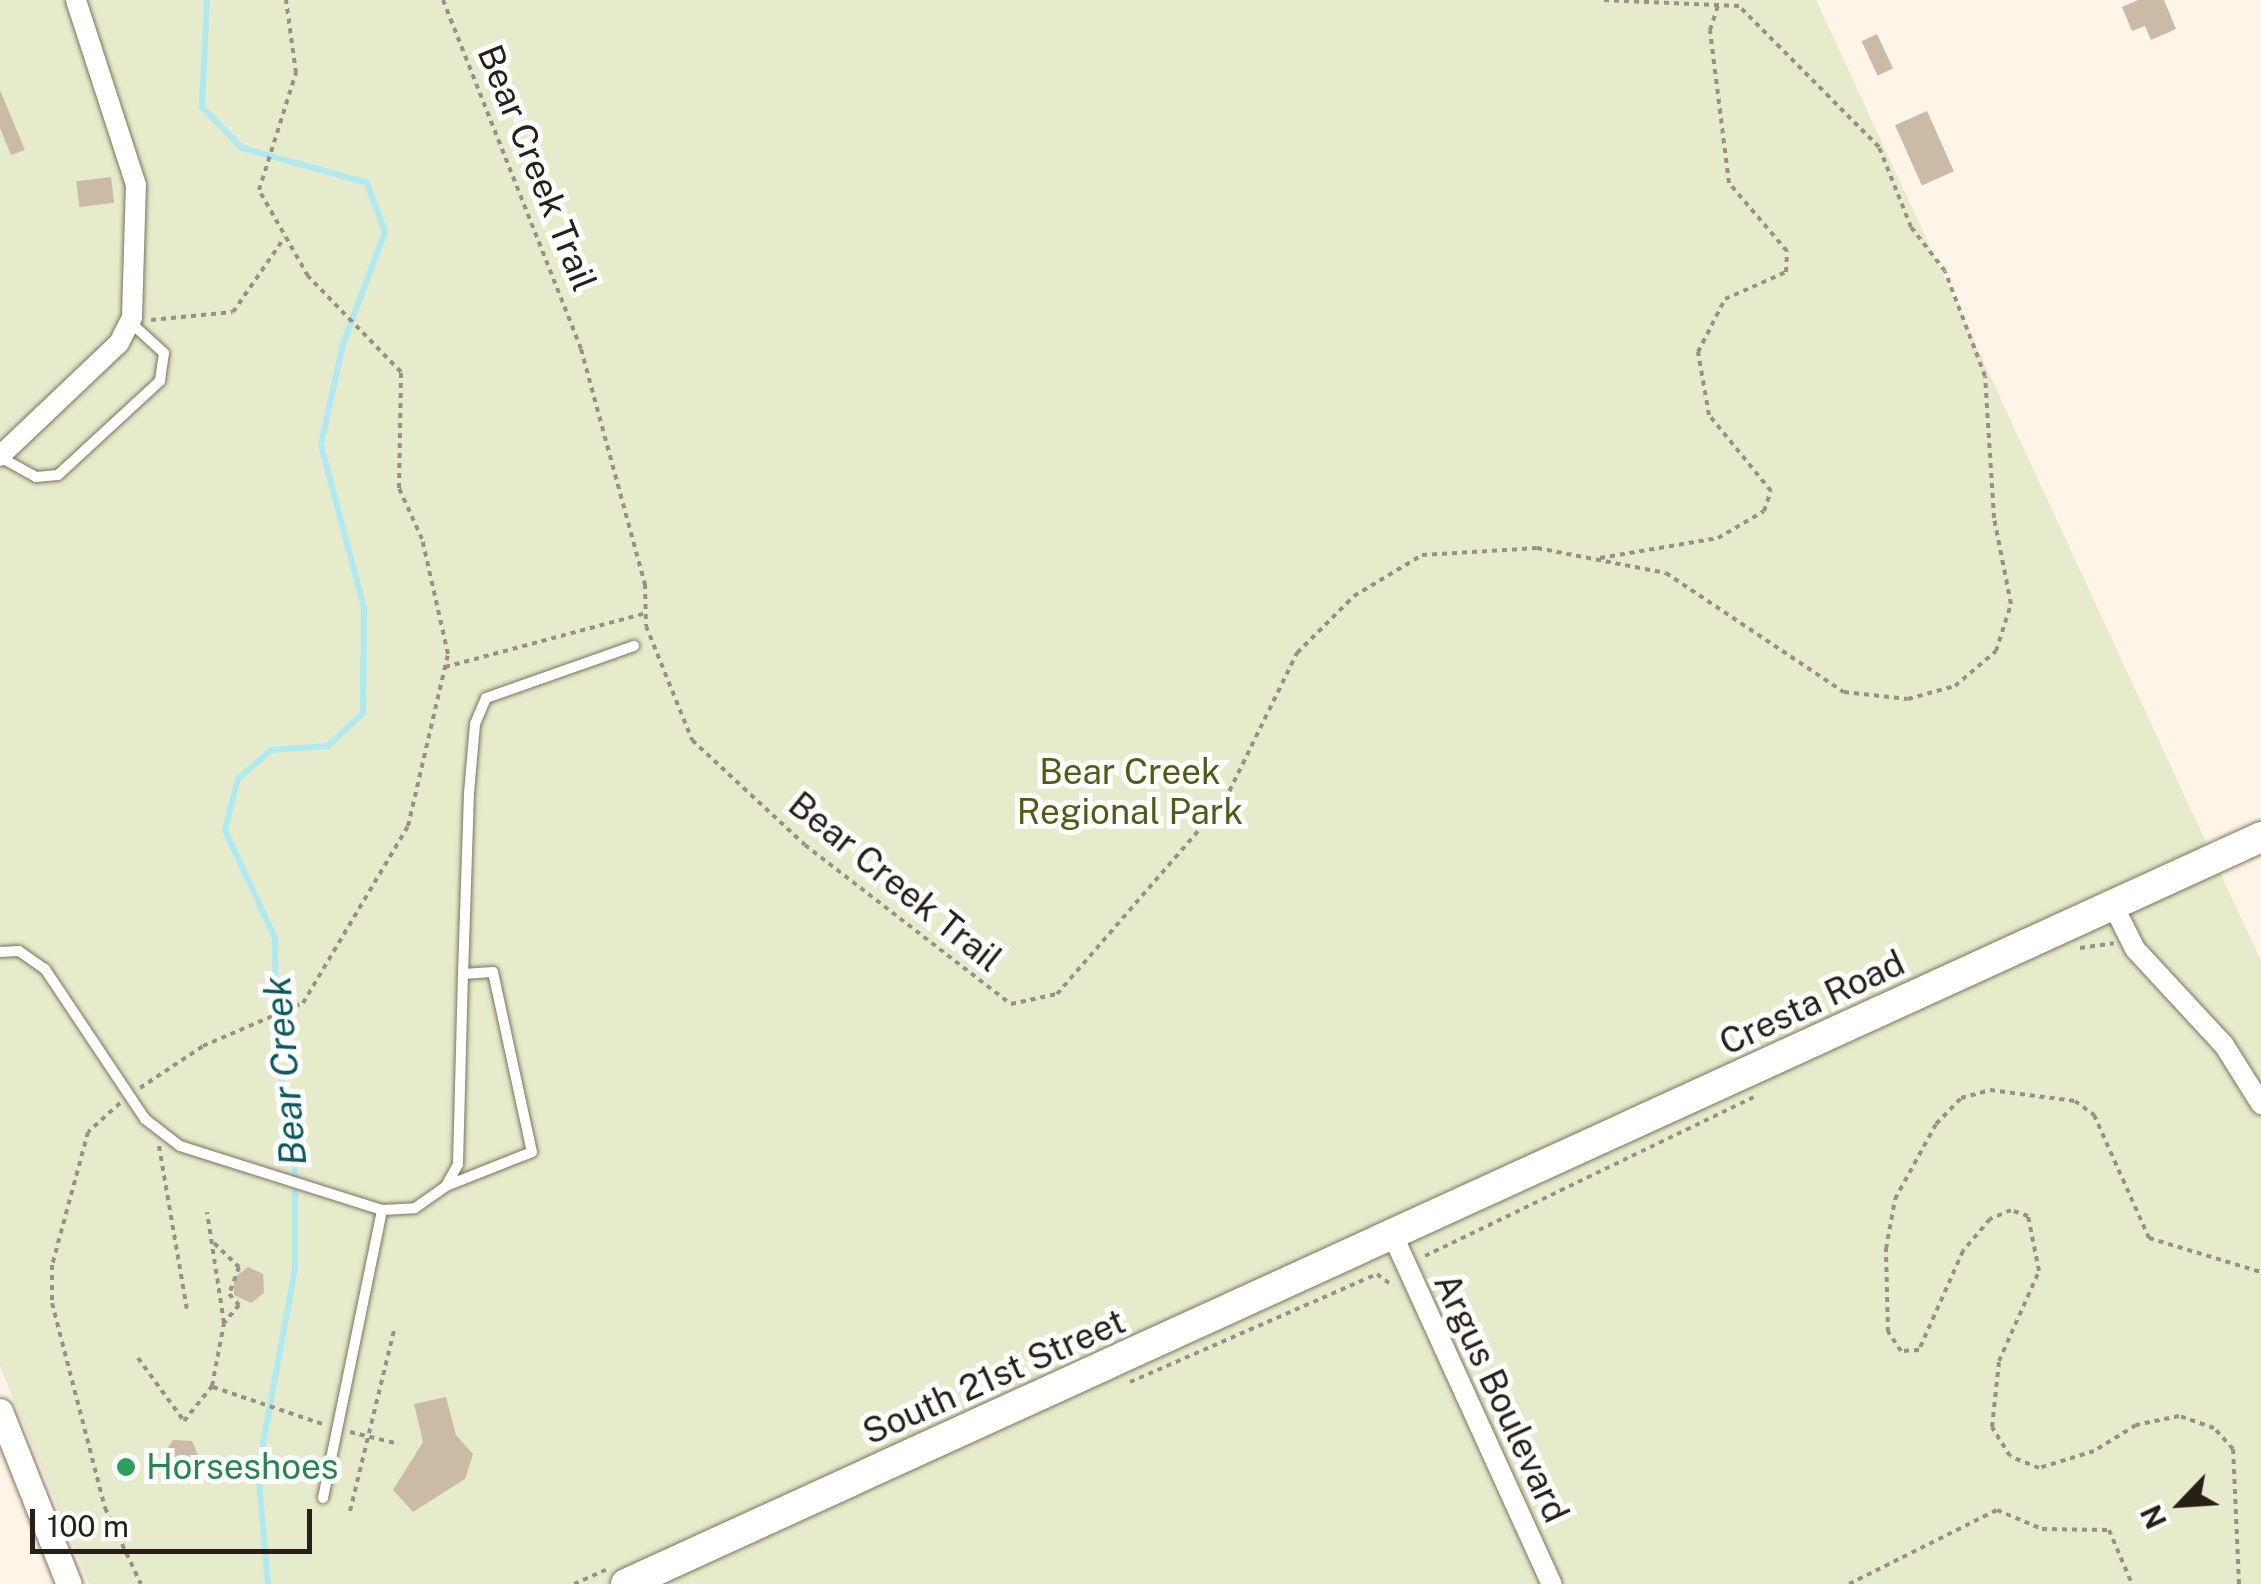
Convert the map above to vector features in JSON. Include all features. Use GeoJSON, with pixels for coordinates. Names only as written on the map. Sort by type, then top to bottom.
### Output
{"type":"FeatureCollection","features":[{"type":"Feature","properties":{"kind":"main road","name":"Cresta Road"},"geometry":{"type":"LineString","coordinates":[[1394,1238],[2261,837]]}},
{"type":"Feature","properties":{"kind":"main road","name":"South 21st Street"},"geometry":{"type":"LineString","coordinates":[[626,1584],[1394,1238]]}},
{"type":"Feature","properties":{"kind":"street"},"geometry":{"type":"LineString","coordinates":[[0,457],[119,344],[130,319],[136,184],[76,0]]}},
{"type":"Feature","properties":{"kind":"street"},"geometry":{"type":"LineString","coordinates":[[2113,905],[2128,936],[2224,1045],[2261,1104]]}},
{"type":"Feature","properties":{"kind":"street","name":"Argus Boulevard"},"geometry":{"type":"LineString","coordinates":[[1394,1238],[1552,1584]]}},
{"type":"Feature","properties":{"kind":"street"},"geometry":{"type":"LineString","coordinates":[[0,1411],[69,1584]]}},
{"type":"Feature","properties":{"kind":"lane"},"geometry":{"type":"LineString","coordinates":[[0,457],[36,476],[58,475],[160,381],[164,353],[130,319]]}},
{"type":"Feature","properties":{"kind":"lane"},"geometry":{"type":"LineString","coordinates":[[446,1186],[458,1164],[469,793],[486,698],[634,646]]}},
{"type":"Feature","properties":{"kind":"lane"},"geometry":{"type":"LineString","coordinates":[[0,952],[19,951],[46,969],[130,1094],[162,1132],[281,1182],[382,1210],[414,1208],[446,1186],[532,1152],[493,972],[464,974]]}},
{"type":"Feature","properties":{"kind":"lane"},"geometry":{"type":"LineString","coordinates":[[322,1498],[382,1210]]}},
{"type":"Feature","properties":{"kind":"path"},"geometry":{"type":"LineString","coordinates":[[141,1584],[105,1508],[52,1303],[52,1265],[88,1132],[130,1094],[259,1022],[303,1004],[408,826],[445,667],[422,538],[399,488],[401,372],[338,310],[285,236],[259,190],[262,168],[296,73],[286,0]]}},
{"type":"Feature","properties":{"kind":"path","name":"Bear Creek Trail"},"geometry":{"type":"LineString","coordinates":[[443,0],[581,349],[646,613],[692,740],[820,857],[1011,1004],[1057,994],[1225,800],[1297,652],[1354,596],[1422,555],[1537,548],[1666,573],[1844,692],[1908,699],[1955,686],[1996,651],[2011,604],[1994,518],[1985,376],[1946,272],[1911,227],[1879,147],[1733,0]]}},
{"type":"Feature","properties":{"kind":"path"},"geometry":{"type":"LineString","coordinates":[[1603,0],[1739,6]]}},
{"type":"Feature","properties":{"kind":"path"},"geometry":{"type":"LineString","coordinates":[[1596,559],[1718,538],[1764,511],[1770,490],[1710,415],[1698,352],[1725,299],[1786,272],[1787,251],[1730,182],[1710,30],[1718,6]]}},
{"type":"Feature","properties":{"kind":"path"},"geometry":{"type":"LineString","coordinates":[[130,319],[173,323],[233,312],[285,236]]}},
{"type":"Feature","properties":{"kind":"path"},"geometry":{"type":"LineString","coordinates":[[445,667],[646,613]]}},
{"type":"Feature","properties":{"kind":"path"},"geometry":{"type":"LineString","coordinates":[[2077,948],[2101,950],[2128,936]]}},
{"type":"Feature","properties":{"kind":"path"},"geometry":{"type":"LineString","coordinates":[[2239,1584],[2233,1449],[2214,1428],[2179,1416],[2136,1424],[2094,1452],[2039,1468],[2010,1456],[1992,1427],[1998,1362],[2040,1270],[2028,1216],[2011,1210],[1990,1220],[1963,1250],[1919,1350],[1901,1351],[1888,1332],[1886,1249],[1895,1199],[1936,1124],[1961,1098],[1990,1090],[2076,1101],[2094,1116],[2149,1238],[2261,1272]]}},
{"type":"Feature","properties":{"kind":"path"},"geometry":{"type":"LineString","coordinates":[[1425,1268],[1437,1245],[1762,1093]]}},
{"type":"Feature","properties":{"kind":"path"},"geometry":{"type":"LineString","coordinates":[[162,1132],[158,1155],[187,1310]]}},
{"type":"Feature","properties":{"kind":"path"},"geometry":{"type":"LineString","coordinates":[[138,1358],[184,1421],[212,1386],[224,1324],[206,1212]]}},
{"type":"Feature","properties":{"kind":"path"},"geometry":{"type":"LineString","coordinates":[[214,1244],[239,1267],[229,1294],[240,1305],[224,1324]]}},
{"type":"Feature","properties":{"kind":"path"},"geometry":{"type":"LineString","coordinates":[[1115,1388],[1377,1274],[1400,1302]]}},
{"type":"Feature","properties":{"kind":"path"},"geometry":{"type":"LineString","coordinates":[[350,1511],[395,1328]]}},
{"type":"Feature","properties":{"kind":"path"},"geometry":{"type":"LineString","coordinates":[[212,1386],[255,1404],[288,1412]]}},
{"type":"Feature","properties":{"kind":"path"},"geometry":{"type":"LineString","coordinates":[[1850,1582],[1997,1510],[2042,1529],[2109,1530],[2132,1584]]}},
{"type":"Feature","properties":{"kind":"green space","name":"Bear Creek Regional Park"},"geometry":{"type":"Polygon","coordinates":[[[0,0],[1816,0],[2261,961],[2261,1584],[89,1584],[0,1366],[0,0]]]}},
{"type":"Feature","properties":{"kind":"building"},"geometry":{"type":"Polygon","coordinates":[[[2138,0],[2164,0],[2176,29],[2151,40],[2145,26],[2132,31],[2122,7],[2138,0]]]}},
{"type":"Feature","properties":{"kind":"building"},"geometry":{"type":"Polygon","coordinates":[[[1877,34],[1893,68],[1878,76],[1862,41],[1877,34]]]}},
{"type":"Feature","properties":{"kind":"building"},"geometry":{"type":"Polygon","coordinates":[[[0,90],[25,150],[11,155],[0,128],[0,90]]]}},
{"type":"Feature","properties":{"kind":"building"},"geometry":{"type":"Polygon","coordinates":[[[1927,111],[1954,171],[1922,186],[1895,125],[1927,111]]]}},
{"type":"Feature","properties":{"kind":"building"},"geometry":{"type":"Polygon","coordinates":[[[111,177],[114,203],[79,207],[76,181],[111,177]]]}},
{"type":"Feature","properties":{"kind":"building"},"geometry":{"type":"Polygon","coordinates":[[[248,1267],[263,1274],[264,1293],[251,1303],[234,1295],[234,1278],[248,1267]]]}},
{"type":"Feature","properties":{"kind":"building"},"geometry":{"type":"Polygon","coordinates":[[[446,1397],[456,1435],[473,1454],[465,1479],[413,1512],[393,1490],[423,1442],[414,1404],[446,1397]]]}},
{"type":"Feature","properties":{"kind":"building"},"geometry":{"type":"Polygon","coordinates":[[[173,1440],[192,1441],[199,1458],[186,1475],[168,1471],[163,1455],[173,1440]]]}},
{"type":"Feature","properties":{"kind":"waterway","name":"Bear Creek"},"geometry":{"type":"LineString","coordinates":[[207,0],[202,107],[242,148],[367,183],[385,232],[343,344],[321,445],[364,608],[363,713],[328,746],[271,750],[238,779],[225,830],[275,938],[277,1066],[295,1121],[295,1269],[258,1470],[268,1584]]}},
{"type":"Feature","properties":{"kind":"place","name":"Horseshoes"},"geometry":{"type":"Point","coordinates":[126,1467]}}]}
